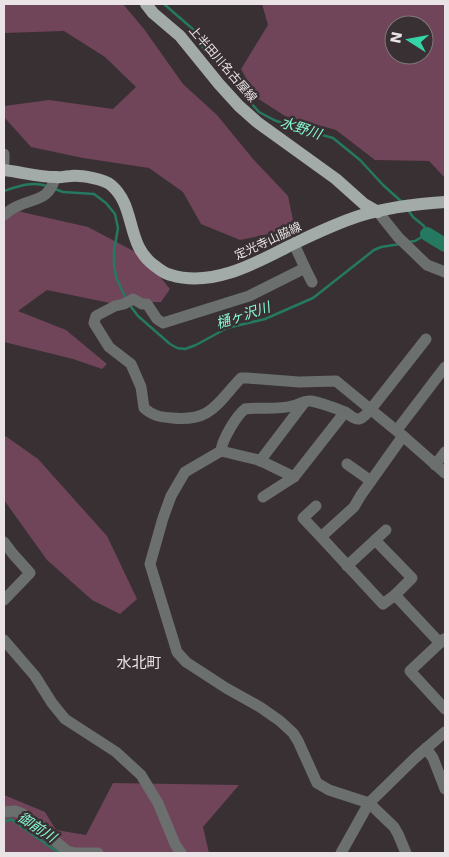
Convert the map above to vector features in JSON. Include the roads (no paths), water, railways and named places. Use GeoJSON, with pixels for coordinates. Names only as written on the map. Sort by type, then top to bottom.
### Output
{"type":"FeatureCollection","features":[{"type":"Feature","properties":{"kind":"main road","name":"上半田川名古屋線"},"geometry":{"type":"LineString","coordinates":[[146,4],[153,13],[180,36],[239,106],[257,122],[336,179],[364,204],[378,212]]}},
{"type":"Feature","properties":{"kind":"main road","name":"定光寺山脇線"},"geometry":{"type":"LineString","coordinates":[[4,170],[52,185],[73,175],[95,178],[110,184],[127,208],[138,248],[147,261],[160,270],[183,278],[219,276],[243,269],[328,228],[359,216],[419,204],[445,202]]}},
{"type":"Feature","properties":{"kind":"street"},"geometry":{"type":"LineString","coordinates":[[4,154],[4,162]]}},
{"type":"Feature","properties":{"kind":"street"},"geometry":{"type":"LineString","coordinates":[[4,215],[15,206],[43,198],[52,185]]}},
{"type":"Feature","properties":{"kind":"street"},"geometry":{"type":"LineString","coordinates":[[378,212],[398,237],[427,265],[445,272]]}},
{"type":"Feature","properties":{"kind":"street"},"geometry":{"type":"LineString","coordinates":[[294,244],[312,282]]}},
{"type":"Feature","properties":{"kind":"street"},"geometry":{"type":"LineString","coordinates":[[304,268],[249,296],[163,322],[157,319],[147,304],[142,304],[133,299],[96,316],[94,323],[109,346],[131,364],[141,387],[144,408],[152,415],[176,419],[202,417],[219,404],[242,378],[299,382],[336,381],[400,433],[445,473]]}},
{"type":"Feature","properties":{"kind":"street"},"geometry":{"type":"LineString","coordinates":[[221,452],[229,432],[240,413],[245,409],[273,409],[295,406],[302,402],[310,401],[345,412],[356,419],[364,417],[426,339]]}},
{"type":"Feature","properties":{"kind":"street"},"geometry":{"type":"LineString","coordinates":[[321,537],[354,507],[400,433],[445,367]]}},
{"type":"Feature","properties":{"kind":"street"},"geometry":{"type":"LineString","coordinates":[[260,461],[306,401]]}},
{"type":"Feature","properties":{"kind":"street"},"geometry":{"type":"LineString","coordinates":[[263,497],[294,477],[345,412]]}},
{"type":"Feature","properties":{"kind":"street"},"geometry":{"type":"LineString","coordinates":[[294,477],[260,461],[221,452],[185,472],[171,496],[150,564],[177,652],[186,662],[280,721],[293,733],[298,741],[317,782],[329,790],[369,803],[394,827],[406,853]]}},
{"type":"Feature","properties":{"kind":"street"},"geometry":{"type":"LineString","coordinates":[[435,465],[445,452]]}},
{"type":"Feature","properties":{"kind":"street"},"geometry":{"type":"LineString","coordinates":[[347,464],[371,481]]}},
{"type":"Feature","properties":{"kind":"street"},"geometry":{"type":"LineString","coordinates":[[316,506],[303,518],[383,604],[412,578],[375,540]]}},
{"type":"Feature","properties":{"kind":"street"},"geometry":{"type":"LineString","coordinates":[[347,566],[386,530]]}},
{"type":"Feature","properties":{"kind":"street"},"geometry":{"type":"LineString","coordinates":[[4,542],[30,573],[4,600]]}},
{"type":"Feature","properties":{"kind":"street"},"geometry":{"type":"LineString","coordinates":[[395,595],[443,640],[410,671],[445,709]]}},
{"type":"Feature","properties":{"kind":"street"},"geometry":{"type":"LineString","coordinates":[[4,640],[35,676],[64,719],[116,752],[141,775],[158,804],[175,844],[181,853]]}},
{"type":"Feature","properties":{"kind":"street"},"geometry":{"type":"LineString","coordinates":[[341,853],[369,803],[445,732]]}},
{"type":"Feature","properties":{"kind":"street"},"geometry":{"type":"LineString","coordinates":[[426,748],[433,758],[445,789]]}},
{"type":"Feature","properties":{"kind":"street"},"geometry":{"type":"LineString","coordinates":[[4,812],[15,811],[23,814],[67,851],[98,853]]}},
{"type":"Feature","properties":{"kind":"waterway","name":"水野川"},"geometry":{"type":"LineString","coordinates":[[164,4],[195,31],[204,50],[221,62],[234,77],[243,94],[259,112],[290,126],[333,138],[360,160],[402,202]]}},
{"type":"Feature","properties":{"kind":"waterway","name":"樋ヶ沢川"},"geometry":{"type":"LineString","coordinates":[[4,191],[31,184],[47,186]]}},
{"type":"Feature","properties":{"kind":"waterway","name":"樋ヶ沢川"},"geometry":{"type":"LineString","coordinates":[[55,189],[63,192],[94,194],[106,203],[115,214],[118,228],[114,251],[114,265],[116,277],[126,299]]}},
{"type":"Feature","properties":{"kind":"waterway","name":"水野川"},"geometry":{"type":"LineString","coordinates":[[408,210],[424,226],[427,234],[415,241],[408,242]]}},
{"type":"Feature","properties":{"kind":"waterway","name":"水野川"},"geometry":{"type":"LineString","coordinates":[[427,234],[445,245]]}},
{"type":"Feature","properties":{"kind":"waterway","name":"樋ヶ沢川"},"geometry":{"type":"LineString","coordinates":[[129,304],[138,316],[170,344],[177,348],[185,349],[227,328],[265,319],[313,298],[374,250],[400,244]]}},
{"type":"Feature","properties":{"kind":"waterway","name":"御前川"},"geometry":{"type":"LineString","coordinates":[[4,822],[11,819],[59,853]]}},
{"type":"Feature","properties":{"kind":"district","name":"水北町"},"geometry":{"type":"Point","coordinates":[139,663]}}]}
